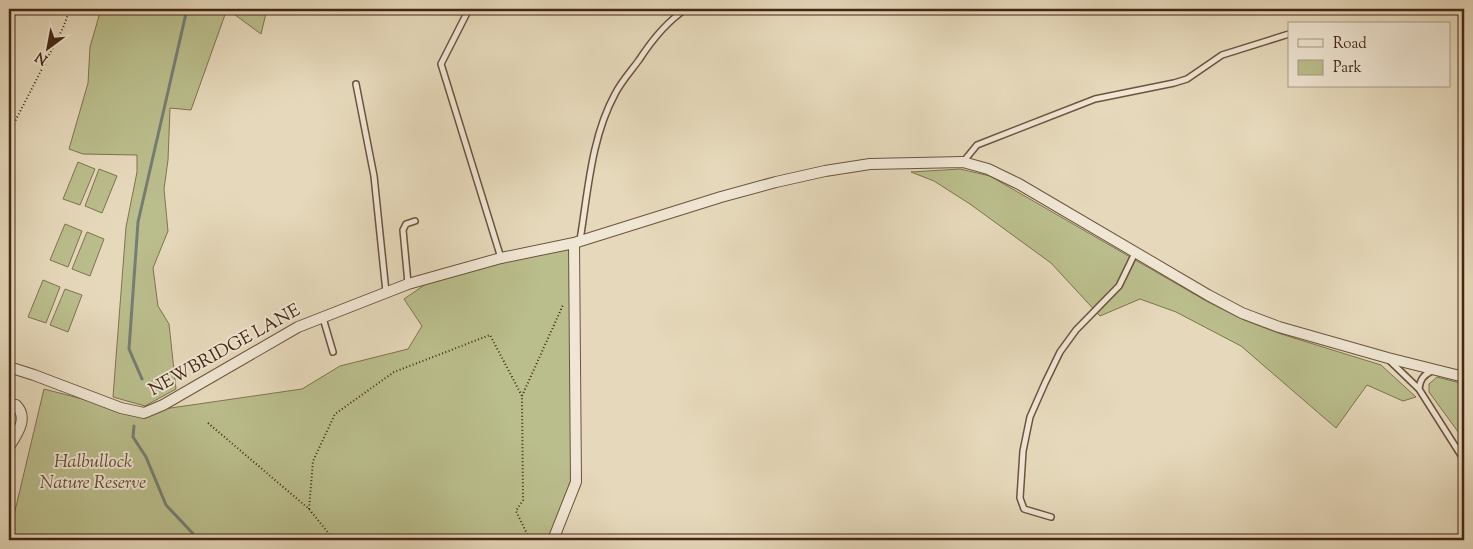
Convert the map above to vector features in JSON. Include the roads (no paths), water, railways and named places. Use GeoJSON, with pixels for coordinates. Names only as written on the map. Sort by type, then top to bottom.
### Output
{"type":"FeatureCollection","features":[{"type":"Feature","properties":{"kind":"street","name":"NEWBRIDGE LANE"},"geometry":{"type":"LineString","coordinates":[[9,367],[121,408],[144,414],[163,405],[298,327],[408,284],[501,258],[577,241],[721,197],[826,171],[870,164],[963,162],[988,169],[1019,184],[1242,313],[1278,327],[1464,377]]}},
{"type":"Feature","properties":{"kind":"street"},"geometry":{"type":"LineString","coordinates":[[554,537],[576,482],[577,241]]}},
{"type":"Feature","properties":{"kind":"street"},"geometry":{"type":"LineString","coordinates":[[9,447],[22,423],[22,415],[16,405]]}},
{"type":"Feature","properties":{"kind":"lane"},"geometry":{"type":"LineString","coordinates":[[469,9],[441,64],[501,258]]}},
{"type":"Feature","properties":{"kind":"lane"},"geometry":{"type":"LineString","coordinates":[[577,241],[600,133],[615,94],[660,31],[674,17],[686,9]]}},
{"type":"Feature","properties":{"kind":"lane"},"geometry":{"type":"LineString","coordinates":[[963,162],[977,146],[1095,99],[1187,79],[1222,55],[1288,34]]}},
{"type":"Feature","properties":{"kind":"lane"},"geometry":{"type":"LineString","coordinates":[[356,84],[374,176],[386,292]]}},
{"type":"Feature","properties":{"kind":"lane"},"geometry":{"type":"LineString","coordinates":[[408,284],[403,230],[406,224],[415,220]]}},
{"type":"Feature","properties":{"kind":"lane"},"geometry":{"type":"LineString","coordinates":[[1051,517],[1024,509],[1020,498],[1023,451],[1030,417],[1060,352],[1076,330],[1119,286],[1136,252]]}},
{"type":"Feature","properties":{"kind":"lane"},"geometry":{"type":"LineString","coordinates":[[323,317],[333,352]]}},
{"type":"Feature","properties":{"kind":"lane"},"geometry":{"type":"LineString","coordinates":[[1388,358],[1419,390],[1464,460]]}},
{"type":"Feature","properties":{"kind":"lane"},"geometry":{"type":"LineString","coordinates":[[1419,390],[1420,381],[1426,374],[1434,370]]}},
{"type":"Feature","properties":{"kind":"lane"},"geometry":{"type":"LineString","coordinates":[[554,537],[565,540]]}},
{"type":"Feature","properties":{"kind":"waterway"},"geometry":{"type":"LineString","coordinates":[[142,379],[129,349],[138,222],[187,9]]}},
{"type":"Feature","properties":{"kind":"waterway"},"geometry":{"type":"LineString","coordinates":[[134,426],[133,437],[146,457],[166,505],[199,540]]}},
{"type":"Feature","properties":{"kind":"park label","name":"Halbullock Nature Reserve"},"geometry":{"type":"Point","coordinates":[93,473]}}]}
